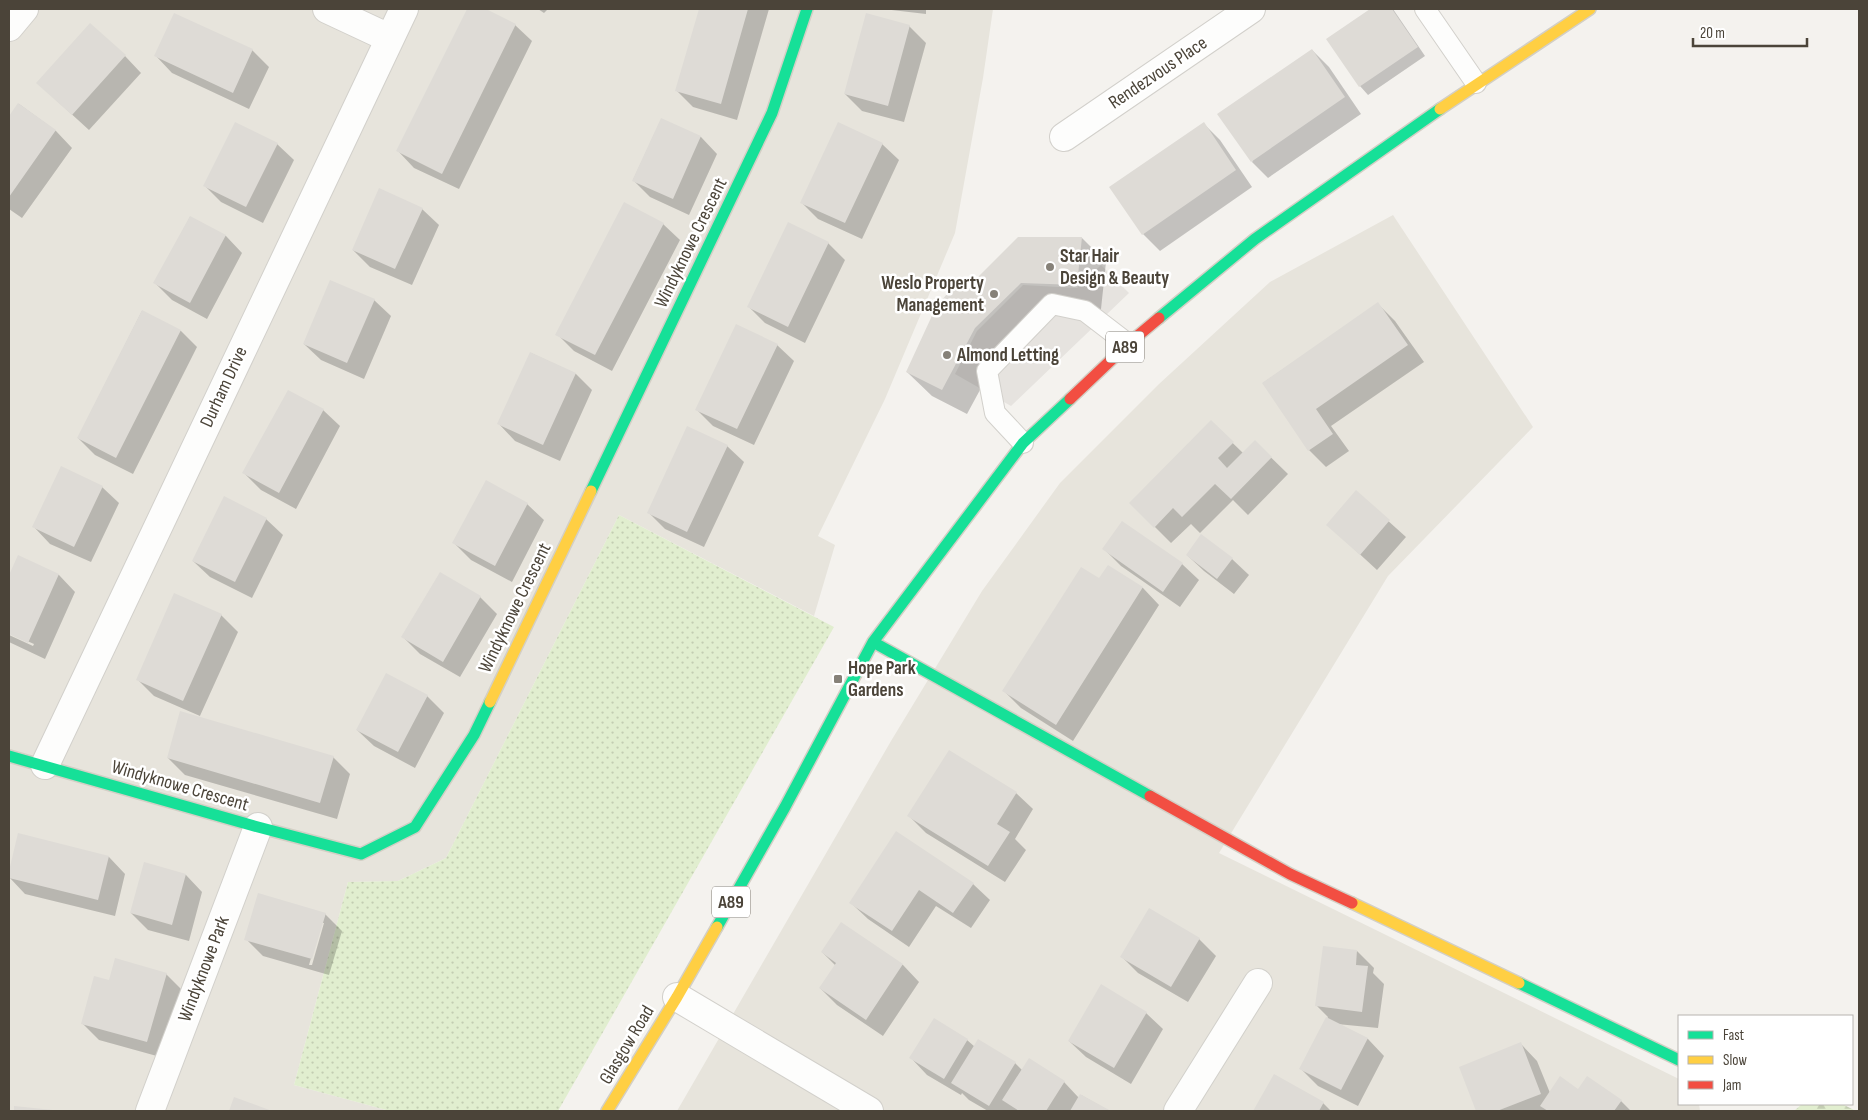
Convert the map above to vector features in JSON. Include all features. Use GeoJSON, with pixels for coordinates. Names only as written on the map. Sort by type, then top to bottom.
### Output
{"type":"FeatureCollection","features":[{"type":"Feature","properties":{"kind":"street"},"geometry":{"type":"LineString","coordinates":[[9,27],[24,9]]}},
{"type":"Feature","properties":{"kind":"street"},"geometry":{"type":"LineString","coordinates":[[327,9],[389,38]]}},
{"type":"Feature","properties":{"kind":"street","name":"Durham Drive"},"geometry":{"type":"LineString","coordinates":[[45,765],[404,9]]}},
{"type":"Feature","properties":{"kind":"street","name":"Windyknowe Crescent"},"geometry":{"type":"LineString","coordinates":[[9,756],[258,827],[361,854],[415,827],[474,735],[772,113],[807,9]]}},
{"type":"Feature","properties":{"kind":"street","name":"Rendezvous Place"},"geometry":{"type":"LineString","coordinates":[[1064,137],[1251,9]]}},
{"type":"Feature","properties":{"kind":"street","name":"A89"},"geometry":{"type":"LineString","coordinates":[[676,997],[785,807],[873,642],[1023,443],[1128,344],[1255,239],[1476,83],[1590,9]]}},
{"type":"Feature","properties":{"kind":"street"},"geometry":{"type":"LineString","coordinates":[[873,642],[1290,874],[1678,1060]]}},
{"type":"Feature","properties":{"kind":"street","name":"Windyknowe Park"},"geometry":{"type":"LineString","coordinates":[[150,1111],[258,827]]}},
{"type":"Feature","properties":{"kind":"street"},"geometry":{"type":"LineString","coordinates":[[1178,1111],[1258,983]]}},
{"type":"Feature","properties":{"kind":"street"},"geometry":{"type":"LineString","coordinates":[[676,997],[869,1111]]}},
{"type":"Feature","properties":{"kind":"street","name":"Glasgow Road"},"geometry":{"type":"LineString","coordinates":[[607,1111],[676,997]]}},
{"type":"Feature","properties":{"kind":"lane"},"geometry":{"type":"LineString","coordinates":[[1425,9],[1476,83]]}},
{"type":"Feature","properties":{"kind":"lane"},"geometry":{"type":"LineString","coordinates":[[1023,443],[995,413],[987,371],[1052,304],[1085,311],[1128,344]]}},
{"type":"Feature","properties":{"kind":"shaded area"},"geometry":{"type":"Polygon","coordinates":[[[24,9],[993,9],[983,78],[955,233],[885,399],[818,536],[835,545],[814,616],[619,515],[446,858],[398,881],[348,882],[294,1085],[390,1111],[9,1111],[9,27],[24,9]]]}},
{"type":"Feature","properties":{"kind":"shaded area"},"geometry":{"type":"Polygon","coordinates":[[[1393,215],[1533,427],[1388,576],[1219,853],[1678,1079],[1678,1105],[1699,1105],[1700,1111],[677,1111],[891,741],[982,591],[1060,483],[1159,384],[1270,282],[1393,215]]]}},
{"type":"Feature","properties":{"kind":"shaded area"},"geometry":{"type":"Polygon","coordinates":[[[1101,265],[1129,293],[1011,406],[955,374],[977,331],[1023,285],[1077,288],[1101,265]]]}},
{"type":"Feature","properties":{"kind":"green space"},"geometry":{"type":"Polygon","coordinates":[[[619,515],[834,627],[558,1111],[390,1111],[294,1085],[348,882],[398,881],[446,858],[619,515]]]}},
{"type":"Feature","properties":{"kind":"green space"},"geometry":{"type":"Polygon","coordinates":[[[1801,1105],[1844,1105],[1856,1111],[1794,1111],[1801,1105]]]}},
{"type":"Feature","properties":{"kind":"building"},"geometry":{"type":"Polygon","coordinates":[[[467,9],[486,9],[516,24],[442,174],[396,151],[467,9]]]}},
{"type":"Feature","properties":{"kind":"building"},"geometry":{"type":"Polygon","coordinates":[[[699,9],[748,9],[721,104],[675,91],[699,9]]]}},
{"type":"Feature","properties":{"kind":"building"},"geometry":{"type":"Polygon","coordinates":[[[1370,9],[1392,9],[1418,47],[1359,87],[1326,39],[1370,9]]]}},
{"type":"Feature","properties":{"kind":"building"},"geometry":{"type":"Polygon","coordinates":[[[174,13],[253,49],[233,93],[154,56],[174,13]]]}},
{"type":"Feature","properties":{"kind":"building"},"geometry":{"type":"Polygon","coordinates":[[[866,13],[910,25],[888,106],[844,94],[866,13]]]}},
{"type":"Feature","properties":{"kind":"building"},"geometry":{"type":"Polygon","coordinates":[[[90,23],[126,55],[72,115],[36,83],[90,23]]]}},
{"type":"Feature","properties":{"kind":"building"},"geometry":{"type":"Polygon","coordinates":[[[1312,49],[1345,97],[1251,162],[1217,114],[1312,49]]]}},
{"type":"Feature","properties":{"kind":"building"},"geometry":{"type":"Polygon","coordinates":[[[18,103],[56,130],[9,197],[9,116],[18,103]]]}},
{"type":"Feature","properties":{"kind":"building"},"geometry":{"type":"Polygon","coordinates":[[[661,118],[701,136],[673,199],[632,181],[661,118]]]}},
{"type":"Feature","properties":{"kind":"building"},"geometry":{"type":"Polygon","coordinates":[[[235,122],[278,143],[246,207],[203,186],[235,122]]]}},
{"type":"Feature","properties":{"kind":"building"},"geometry":{"type":"Polygon","coordinates":[[[838,122],[883,143],[845,223],[800,203],[838,122]]]}},
{"type":"Feature","properties":{"kind":"building"},"geometry":{"type":"Polygon","coordinates":[[[1204,122],[1236,170],[1142,235],[1109,187],[1204,122]]]}},
{"type":"Feature","properties":{"kind":"building"},"geometry":{"type":"Polygon","coordinates":[[[379,188],[423,208],[395,269],[352,250],[379,188]]]}},
{"type":"Feature","properties":{"kind":"building"},"geometry":{"type":"Polygon","coordinates":[[[624,202],[664,223],[595,355],[555,335],[624,202]]]}},
{"type":"Feature","properties":{"kind":"building"},"geometry":{"type":"Polygon","coordinates":[[[190,216],[226,235],[190,303],[153,283],[190,216]]]}},
{"type":"Feature","properties":{"kind":"building"},"geometry":{"type":"Polygon","coordinates":[[[788,222],[829,242],[788,327],[747,307],[788,222]]]}},
{"type":"Feature","properties":{"kind":"building"},"geometry":{"type":"Polygon","coordinates":[[[1018,237],[1082,237],[1077,285],[1021,283],[975,328],[942,390],[906,372],[936,307],[957,282],[965,290],[1018,237]]]}},
{"type":"Feature","properties":{"kind":"building"},"geometry":{"type":"Polygon","coordinates":[[[330,280],[375,299],[347,363],[303,344],[330,280]]]}},
{"type":"Feature","properties":{"kind":"building"},"geometry":{"type":"Polygon","coordinates":[[[1378,302],[1408,345],[1316,409],[1333,434],[1308,451],[1262,383],[1378,302]]]}},
{"type":"Feature","properties":{"kind":"building"},"geometry":{"type":"Polygon","coordinates":[[[142,310],[181,330],[116,458],[77,438],[142,310]]]}},
{"type":"Feature","properties":{"kind":"building"},"geometry":{"type":"Polygon","coordinates":[[[736,324],[778,344],[737,429],[695,410],[736,324]]]}},
{"type":"Feature","properties":{"kind":"building"},"geometry":{"type":"Polygon","coordinates":[[[530,352],[576,373],[543,445],[497,424],[530,352]]]}},
{"type":"Feature","properties":{"kind":"building"},"geometry":{"type":"Polygon","coordinates":[[[288,390],[324,409],[279,493],[242,473],[288,390]]]}},
{"type":"Feature","properties":{"kind":"building"},"geometry":{"type":"Polygon","coordinates":[[[1211,420],[1234,442],[1218,458],[1227,468],[1255,440],[1272,457],[1231,499],[1215,484],[1182,517],[1173,508],[1154,528],[1129,503],[1211,420]]]}},
{"type":"Feature","properties":{"kind":"building"},"geometry":{"type":"Polygon","coordinates":[[[687,426],[728,445],[687,532],[647,513],[687,426]]]}},
{"type":"Feature","properties":{"kind":"building"},"geometry":{"type":"Polygon","coordinates":[[[61,466],[103,486],[74,547],[32,527],[61,466]]]}},
{"type":"Feature","properties":{"kind":"building"},"geometry":{"type":"Polygon","coordinates":[[[486,480],[528,503],[495,566],[452,543],[486,480]]]}},
{"type":"Feature","properties":{"kind":"building"},"geometry":{"type":"Polygon","coordinates":[[[1356,490],[1390,520],[1360,555],[1326,525],[1356,490]]]}},
{"type":"Feature","properties":{"kind":"building"},"geometry":{"type":"Polygon","coordinates":[[[224,496],[267,518],[235,582],[192,561],[224,496]]]}},
{"type":"Feature","properties":{"kind":"building"},"geometry":{"type":"Polygon","coordinates":[[[1122,521],[1183,563],[1163,592],[1102,549],[1122,521]]]}},
{"type":"Feature","properties":{"kind":"building"},"geometry":{"type":"Polygon","coordinates":[[[1201,534],[1233,558],[1217,579],[1186,555],[1201,534]]]}},
{"type":"Feature","properties":{"kind":"building"},"geometry":{"type":"Polygon","coordinates":[[[18,555],[59,574],[28,643],[9,634],[9,575],[18,555]]]}},
{"type":"Feature","properties":{"kind":"building"},"geometry":{"type":"Polygon","coordinates":[[[1108,565],[1143,587],[1056,725],[1002,691],[1081,567],[1099,578],[1108,565]]]}},
{"type":"Feature","properties":{"kind":"building"},"geometry":{"type":"Polygon","coordinates":[[[440,572],[481,596],[443,662],[401,637],[440,572]]]}},
{"type":"Feature","properties":{"kind":"building"},"geometry":{"type":"Polygon","coordinates":[[[174,593],[222,614],[183,701],[136,680],[174,593]]]}},
{"type":"Feature","properties":{"kind":"building"},"geometry":{"type":"Polygon","coordinates":[[[386,673],[428,695],[398,752],[356,730],[386,673]]]}},
{"type":"Feature","properties":{"kind":"building"},"geometry":{"type":"Polygon","coordinates":[[[180,711],[334,756],[320,803],[167,758],[180,711]]]}},
{"type":"Feature","properties":{"kind":"building"},"geometry":{"type":"Polygon","coordinates":[[[949,750],[1017,792],[997,824],[1010,832],[988,866],[907,816],[949,750]]]}},
{"type":"Feature","properties":{"kind":"building"},"geometry":{"type":"Polygon","coordinates":[[[896,831],[974,883],[953,913],[919,890],[892,931],[849,903],[896,831]]]}},
{"type":"Feature","properties":{"kind":"building"},"geometry":{"type":"Polygon","coordinates":[[[18,833],[109,856],[98,900],[9,878],[18,833]]]}},
{"type":"Feature","properties":{"kind":"building"},"geometry":{"type":"Polygon","coordinates":[[[144,862],[186,874],[172,925],[130,913],[144,862]]]}},
{"type":"Feature","properties":{"kind":"building"},"geometry":{"type":"Polygon","coordinates":[[[258,893],[326,913],[312,959],[244,940],[258,893]]]}},
{"type":"Feature","properties":{"kind":"building"},"geometry":{"type":"Polygon","coordinates":[[[1149,908],[1200,938],[1171,987],[1120,957],[1149,908]]]}},
{"type":"Feature","properties":{"kind":"building"},"geometry":{"type":"Polygon","coordinates":[[[841,922],[903,964],[866,1020],[819,988],[836,963],[821,952],[841,922]]]}},
{"type":"Feature","properties":{"kind":"building"},"geometry":{"type":"Polygon","coordinates":[[[1323,946],[1357,950],[1356,965],[1368,966],[1362,1012],[1315,1006],[1323,946]]]}},
{"type":"Feature","properties":{"kind":"building"},"geometry":{"type":"Polygon","coordinates":[[[115,958],[167,973],[147,1042],[81,1024],[94,976],[109,980],[115,958]]]}},
{"type":"Feature","properties":{"kind":"building"},"geometry":{"type":"Polygon","coordinates":[[[1101,984],[1147,1012],[1114,1068],[1068,1041],[1101,984]]]}},
{"type":"Feature","properties":{"kind":"building"},"geometry":{"type":"Polygon","coordinates":[[[1326,1017],[1368,1038],[1341,1090],[1299,1069],[1326,1017]]]}},
{"type":"Feature","properties":{"kind":"building"},"geometry":{"type":"Polygon","coordinates":[[[934,1018],[968,1039],[944,1079],[909,1058],[934,1018]]]}},
{"type":"Feature","properties":{"kind":"building"},"geometry":{"type":"Polygon","coordinates":[[[978,1039],[1016,1062],[989,1106],[951,1083],[978,1039]]]}},
{"type":"Feature","properties":{"kind":"building"},"geometry":{"type":"Polygon","coordinates":[[[1521,1042],[1541,1094],[1497,1111],[1476,1111],[1459,1067],[1521,1042]]]}},
{"type":"Feature","properties":{"kind":"building"},"geometry":{"type":"Polygon","coordinates":[[[1029,1058],[1065,1081],[1046,1111],[1019,1111],[1002,1100],[1029,1058]]]}},
{"type":"Feature","properties":{"kind":"building"},"geometry":{"type":"Polygon","coordinates":[[[1274,1074],[1324,1102],[1319,1111],[1253,1111],[1274,1074]]]}},
{"type":"Feature","properties":{"kind":"building"},"geometry":{"type":"Polygon","coordinates":[[[1560,1076],[1578,1089],[1587,1076],[1622,1100],[1614,1111],[1548,1111],[1540,1106],[1560,1076]]]}},
{"type":"Feature","properties":{"kind":"building"},"geometry":{"type":"Polygon","coordinates":[[[1080,1094],[1111,1111],[1070,1111],[1080,1094]]]}},
{"type":"Feature","properties":{"kind":"building"},"geometry":{"type":"Polygon","coordinates":[[[234,1097],[272,1111],[229,1111],[234,1097]]]}},
{"type":"Feature","properties":{"kind":"building"},"geometry":{"type":"Polygon","coordinates":[[[14,1106],[53,1110],[53,1111],[14,1111],[14,1106]]]}},
{"type":"Feature","properties":{"kind":"traffic: fast"},"geometry":{"type":"LineString","coordinates":[[591,491],[772,113],[807,9]]}},
{"type":"Feature","properties":{"kind":"traffic: fast"},"geometry":{"type":"LineString","coordinates":[[1159,318],[1255,239],[1440,109]]}},
{"type":"Feature","properties":{"kind":"traffic: fast"},"geometry":{"type":"LineString","coordinates":[[717,927],[785,807],[873,642],[1023,443],[1070,399]]}},
{"type":"Feature","properties":{"kind":"traffic: fast"},"geometry":{"type":"LineString","coordinates":[[873,642],[1150,796]]}},
{"type":"Feature","properties":{"kind":"traffic: fast"},"geometry":{"type":"LineString","coordinates":[[9,756],[258,827],[361,854],[415,827],[474,735],[490,702]]}},
{"type":"Feature","properties":{"kind":"traffic: fast"},"geometry":{"type":"LineString","coordinates":[[1519,983],[1678,1060]]}},
{"type":"Feature","properties":{"kind":"traffic: slow"},"geometry":{"type":"LineString","coordinates":[[1440,109],[1590,9]]}},
{"type":"Feature","properties":{"kind":"traffic: slow"},"geometry":{"type":"LineString","coordinates":[[490,702],[591,491]]}},
{"type":"Feature","properties":{"kind":"traffic: slow"},"geometry":{"type":"LineString","coordinates":[[1352,903],[1519,983]]}},
{"type":"Feature","properties":{"kind":"traffic: slow"},"geometry":{"type":"LineString","coordinates":[[607,1111],[677,997],[717,927]]}},
{"type":"Feature","properties":{"kind":"traffic: jam"},"geometry":{"type":"LineString","coordinates":[[1070,399],[1128,344],[1159,318]]}},
{"type":"Feature","properties":{"kind":"traffic: jam"},"geometry":{"type":"LineString","coordinates":[[1150,796],[1290,874],[1352,903]]}},
{"type":"Feature","properties":{"kind":"place","name":"Star Hair Design & Beauty"},"geometry":{"type":"Point","coordinates":[1050,267]}},
{"type":"Feature","properties":{"kind":"place","name":"Weslo Property Management"},"geometry":{"type":"Point","coordinates":[994,294]}},
{"type":"Feature","properties":{"kind":"place","name":"Almond Letting"},"geometry":{"type":"Point","coordinates":[947,355]}},
{"type":"Feature","properties":{"kind":"place","name":"Hope Park Gardens"},"geometry":{"type":"Point","coordinates":[838,679]}}]}
